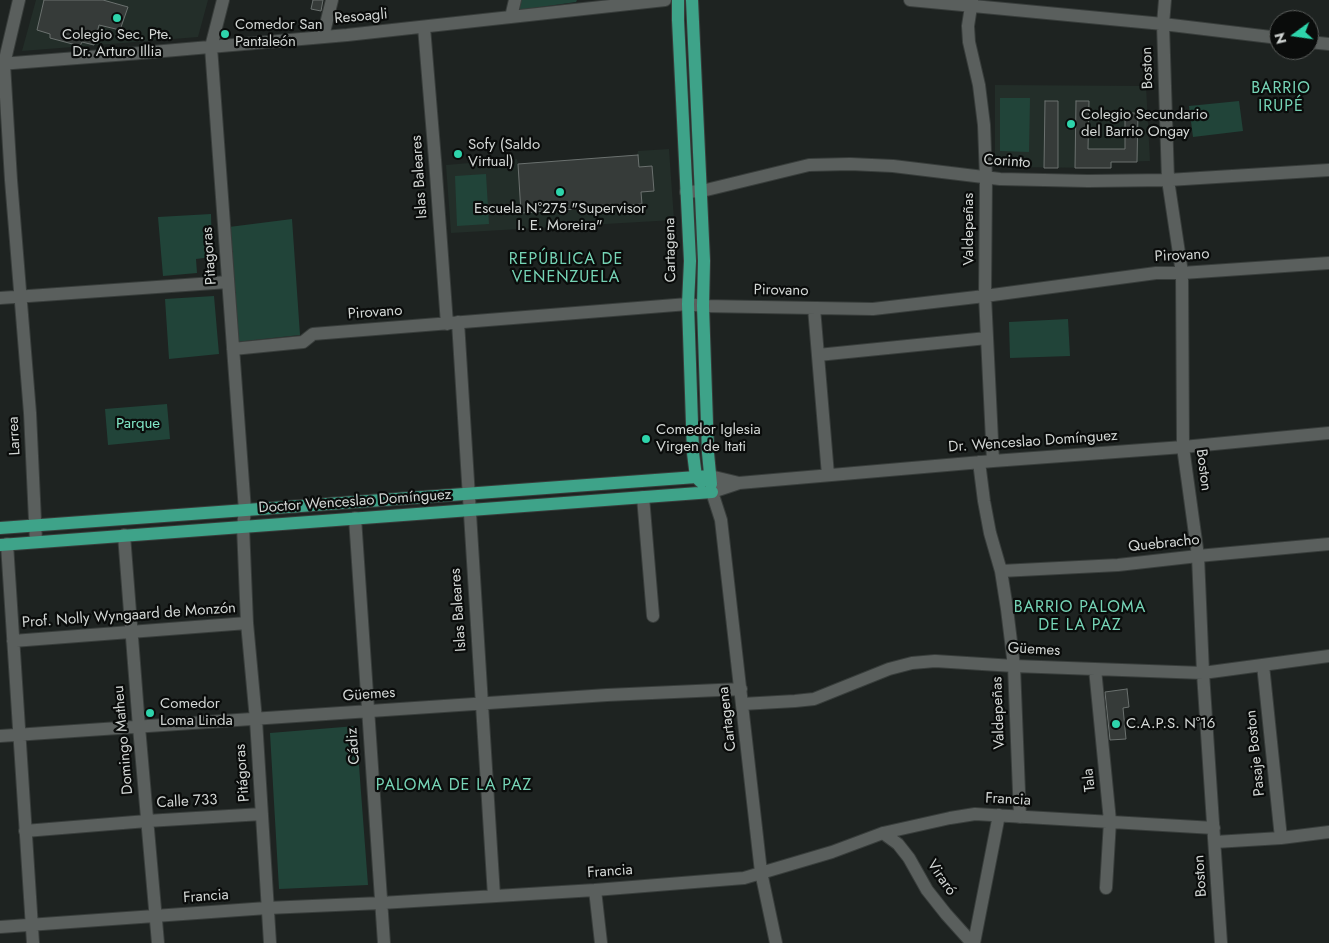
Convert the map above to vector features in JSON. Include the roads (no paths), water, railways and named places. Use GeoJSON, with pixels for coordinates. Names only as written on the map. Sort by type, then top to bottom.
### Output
{"type":"FeatureCollection","features":[{"type":"Feature","properties":{"kind":"main road","name":"Cartagena"},"geometry":{"type":"LineString","coordinates":[[678,0],[690,260],[688,304],[693,453],[696,477],[712,492]]}},
{"type":"Feature","properties":{"kind":"main road","name":"Cartagena"},"geometry":{"type":"LineString","coordinates":[[692,0],[702,191],[703,306],[708,453],[712,492]]}},
{"type":"Feature","properties":{"kind":"main road","name":"Doctor Wenceslao Domínguez"},"geometry":{"type":"LineString","coordinates":[[0,528],[710,476]]}},
{"type":"Feature","properties":{"kind":"main road","name":"Doctor Wenceslao Domínguez"},"geometry":{"type":"LineString","coordinates":[[3,545],[712,492]]}},
{"type":"Feature","properties":{"kind":"street","name":"Larrea"},"geometry":{"type":"LineString","coordinates":[[20,0],[2,64],[30,414],[36,542]]}},
{"type":"Feature","properties":{"kind":"street","name":"Pitagoras"},"geometry":{"type":"LineString","coordinates":[[223,0],[211,47],[245,511]]}},
{"type":"Feature","properties":{"kind":"street"},"geometry":{"type":"LineString","coordinates":[[323,36],[332,0]]}},
{"type":"Feature","properties":{"kind":"street"},"geometry":{"type":"LineString","coordinates":[[511,18],[515,0]]}},
{"type":"Feature","properties":{"kind":"street","name":"Resoagli"},"geometry":{"type":"LineString","coordinates":[[2,64],[424,27],[665,0]]}},
{"type":"Feature","properties":{"kind":"street"},"geometry":{"type":"LineString","coordinates":[[910,0],[972,3],[1269,37]]}},
{"type":"Feature","properties":{"kind":"street","name":"Boston"},"geometry":{"type":"LineString","coordinates":[[1165,0],[1163,24],[1168,180],[1182,273],[1183,447],[1198,556],[1203,673],[1221,943]]}},
{"type":"Feature","properties":{"kind":"street","name":"Valdepeñas"},"geometry":{"type":"LineString","coordinates":[[972,3],[968,26],[969,42],[979,84],[984,125],[986,178],[985,296],[993,461]]}},
{"type":"Feature","properties":{"kind":"street","name":"Islas Baleares"},"geometry":{"type":"LineString","coordinates":[[424,27],[435,160],[469,494],[494,896]]}},
{"type":"Feature","properties":{"kind":"street","name":"Corinto"},"geometry":{"type":"LineString","coordinates":[[686,192],[702,191],[808,165],[893,166],[986,178],[1037,180],[1168,180],[1329,170]]}},
{"type":"Feature","properties":{"kind":"street","name":"Pirovano"},"geometry":{"type":"LineString","coordinates":[[233,349],[303,342],[313,334],[688,304],[703,306],[873,309],[1156,273],[1182,273],[1329,263]]}},
{"type":"Feature","properties":{"kind":"street"},"geometry":{"type":"LineString","coordinates":[[0,298],[228,282]]}},
{"type":"Feature","properties":{"kind":"street"},"geometry":{"type":"LineString","coordinates":[[814,308],[828,475]]}},
{"type":"Feature","properties":{"kind":"street"},"geometry":{"type":"LineString","coordinates":[[818,355],[987,338]]}},
{"type":"Feature","properties":{"kind":"street","name":"Dr. Wenceslao Domínguez"},"geometry":{"type":"LineString","coordinates":[[712,492],[739,483],[978,462],[1183,447],[1329,433]]}},
{"type":"Feature","properties":{"kind":"street","name":"Valdepeñas"},"geometry":{"type":"LineString","coordinates":[[978,462],[990,533],[1001,571],[1008,609],[1014,666],[1020,817]]}},
{"type":"Feature","properties":{"kind":"street","name":"Dr. Wenceslao Domínguez"},"geometry":{"type":"LineString","coordinates":[[710,476],[739,483]]}},
{"type":"Feature","properties":{"kind":"street","name":"Cartagena"},"geometry":{"type":"LineString","coordinates":[[712,492],[721,520],[761,872],[776,943]]}},
{"type":"Feature","properties":{"kind":"street"},"geometry":{"type":"LineString","coordinates":[[643,497],[653,616]]}},
{"type":"Feature","properties":{"kind":"street","name":"Pitágoras"},"geometry":{"type":"LineString","coordinates":[[245,511],[243,526],[247,623],[256,720],[270,943]]}},
{"type":"Feature","properties":{"kind":"street","name":"Cádiz"},"geometry":{"type":"LineString","coordinates":[[355,518],[384,943]]}},
{"type":"Feature","properties":{"kind":"street","name":"Domingo Matheu"},"geometry":{"type":"LineString","coordinates":[[124,535],[146,821],[158,943]]}},
{"type":"Feature","properties":{"kind":"street","name":"Quebracho"},"geometry":{"type":"LineString","coordinates":[[1001,571],[1118,565],[1329,544]]}},
{"type":"Feature","properties":{"kind":"street"},"geometry":{"type":"LineString","coordinates":[[3,545],[13,641],[33,943]]}},
{"type":"Feature","properties":{"kind":"street","name":"Prof. Nolly Wyngaard de Monzón"},"geometry":{"type":"LineString","coordinates":[[13,641],[247,623]]}},
{"type":"Feature","properties":{"kind":"street","name":"Güemes"},"geometry":{"type":"LineString","coordinates":[[742,704],[814,698],[889,669],[912,663],[935,661],[1203,673],[1329,656]]}},
{"type":"Feature","properties":{"kind":"street","name":"Pasaje Boston"},"geometry":{"type":"LineString","coordinates":[[1263,665],[1281,838]]}},
{"type":"Feature","properties":{"kind":"street","name":"Tala"},"geometry":{"type":"LineString","coordinates":[[1095,669],[1110,821],[1106,888]]}},
{"type":"Feature","properties":{"kind":"street","name":"Güemes"},"geometry":{"type":"LineString","coordinates":[[0,736],[607,695],[740,689]]}},
{"type":"Feature","properties":{"kind":"street","name":"Calle 733"},"geometry":{"type":"LineString","coordinates":[[25,831],[262,814]]}},
{"type":"Feature","properties":{"kind":"street","name":"Francia"},"geometry":{"type":"LineString","coordinates":[[0,927],[267,908],[595,890],[744,878],[832,852],[883,833],[975,814],[1214,828]]}},
{"type":"Feature","properties":{"kind":"street"},"geometry":{"type":"LineString","coordinates":[[973,943],[1000,815]]}},
{"type":"Feature","properties":{"kind":"street"},"geometry":{"type":"LineString","coordinates":[[1215,842],[1281,838],[1329,832]]}},
{"type":"Feature","properties":{"kind":"street","name":"Viraró"},"geometry":{"type":"LineString","coordinates":[[883,833],[898,844],[946,914],[973,943]]}},
{"type":"Feature","properties":{"kind":"street"},"geometry":{"type":"LineString","coordinates":[[595,890],[601,943]]}},
{"type":"Feature","properties":{"kind":"place","name":"Colegio Sec. Pte. Dr. Arturo Illia"},"geometry":{"type":"Point","coordinates":[117,18]}},
{"type":"Feature","properties":{"kind":"place","name":"Comedor San Pantaleón"},"geometry":{"type":"Point","coordinates":[225,34]}},
{"type":"Feature","properties":{"kind":"place","name":"Colegio Secundario del Barrio Ongay"},"geometry":{"type":"Point","coordinates":[1071,124]}},
{"type":"Feature","properties":{"kind":"place","name":"Sofy (Saldo Virtual)"},"geometry":{"type":"Point","coordinates":[458,154]}},
{"type":"Feature","properties":{"kind":"place","name":"Escuela Nº275 \"Supervisor I. E. Moreira\""},"geometry":{"type":"Point","coordinates":[560,192]}},
{"type":"Feature","properties":{"kind":"place","name":"Comedor Iglesia Virgen de Itati"},"geometry":{"type":"Point","coordinates":[646,439]}},
{"type":"Feature","properties":{"kind":"place","name":"Comedor Loma Linda"},"geometry":{"type":"Point","coordinates":[150,713]}},
{"type":"Feature","properties":{"kind":"place","name":"C.A.P.S. Nº16"},"geometry":{"type":"Point","coordinates":[1116,724]}},
{"type":"Feature","properties":{"kind":"district","name":"BARRIO IRUPÉ"},"geometry":{"type":"Point","coordinates":[1281,98]}},
{"type":"Feature","properties":{"kind":"district","name":"REPÚBLICA DE VENENZUELA"},"geometry":{"type":"Point","coordinates":[566,269]}},
{"type":"Feature","properties":{"kind":"district","name":"BARRIO PALOMA DE LA PAZ"},"geometry":{"type":"Point","coordinates":[1080,617]}},
{"type":"Feature","properties":{"kind":"district","name":"PALOMA DE LA PAZ"},"geometry":{"type":"Point","coordinates":[454,786]}},
{"type":"Feature","properties":{"kind":"park label","name":"Parque"},"geometry":{"type":"Point","coordinates":[138,424]}}]}
